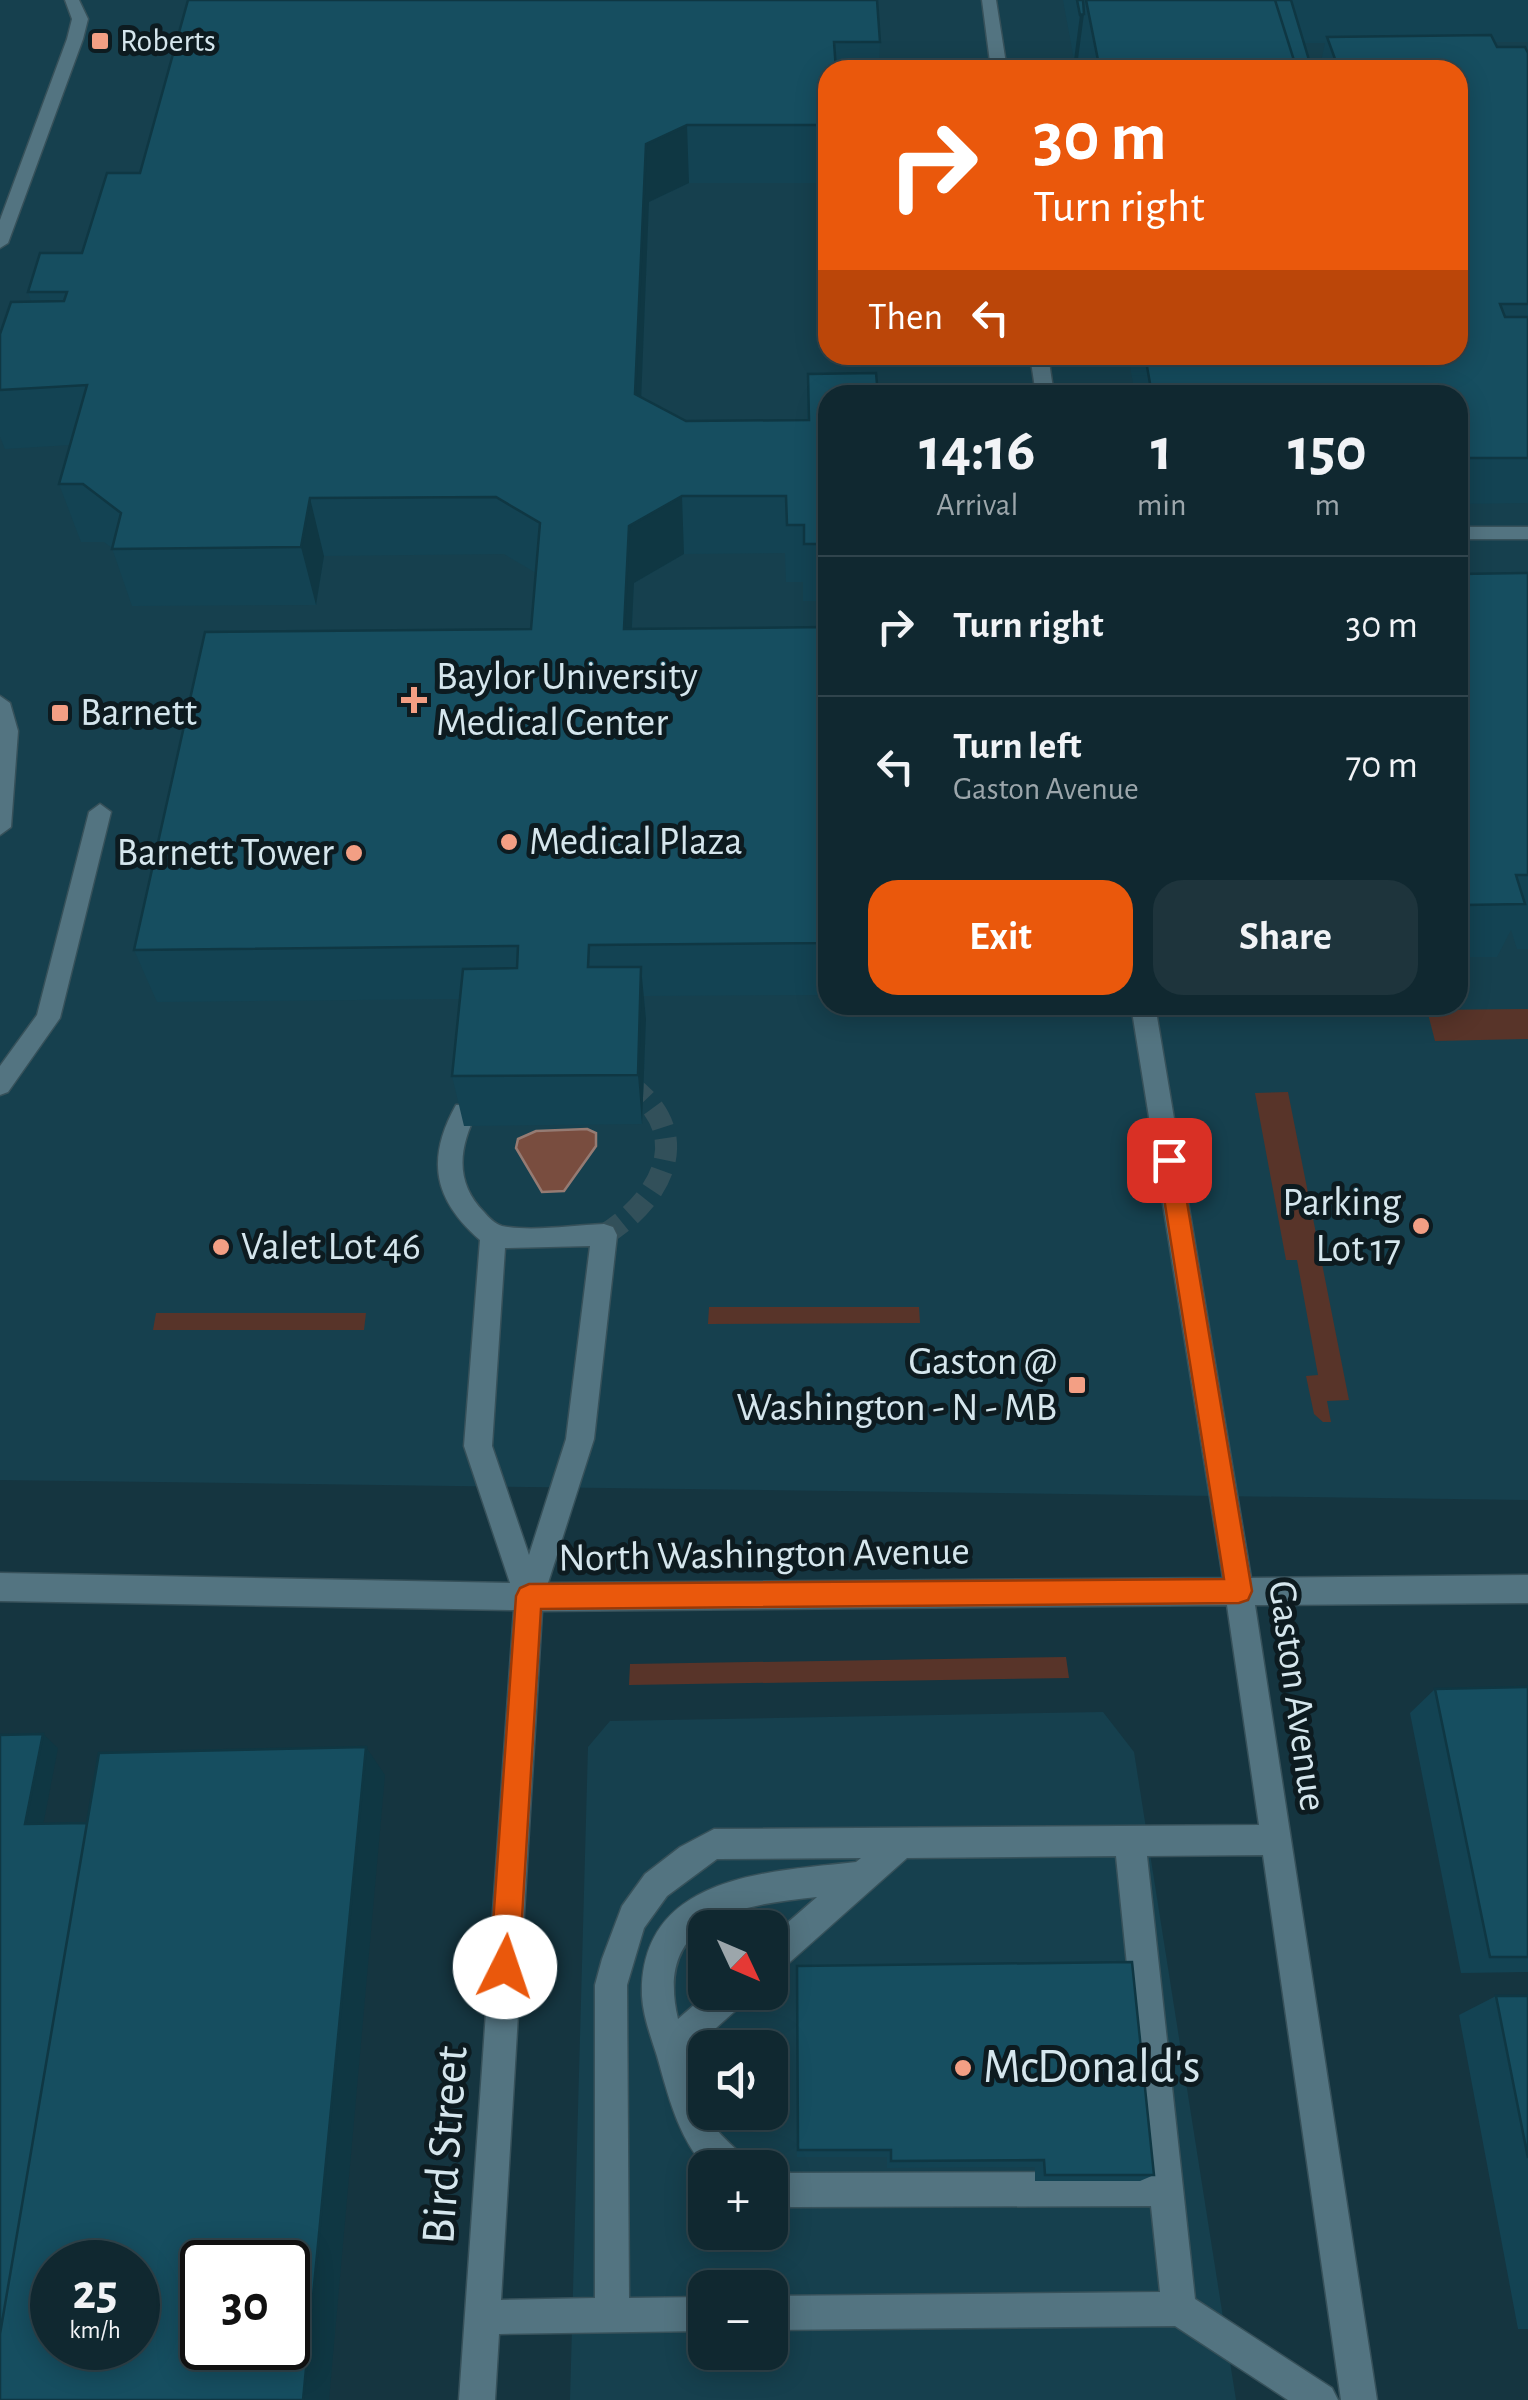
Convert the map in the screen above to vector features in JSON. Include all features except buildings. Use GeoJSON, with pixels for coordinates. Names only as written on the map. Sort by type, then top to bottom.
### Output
{"type":"FeatureCollection","features":[{"type":"Feature","properties":{"kind":"street"},"geometry":{"type":"LineString","coordinates":[[0,243],[75,39],[80,20],[72,0]]}},
{"type":"Feature","properties":{"kind":"street"},"geometry":{"type":"LineString","coordinates":[[989,0],[998,60]]}},
{"type":"Feature","properties":{"kind":"street"},"geometry":{"type":"LineString","coordinates":[[1468,533],[1528,534]]}},
{"type":"Feature","properties":{"kind":"street"},"geometry":{"type":"LineString","coordinates":[[0,702],[8,731],[0,827]]}},
{"type":"Feature","properties":{"kind":"street"},"geometry":{"type":"LineString","coordinates":[[0,1085],[48,1018],[100,812]]}},
{"type":"Feature","properties":{"kind":"street","name":"Gaston Avenue"},"geometry":{"type":"LineString","coordinates":[[1146,1015],[1239,1591],[1358,2400]]}},
{"type":"Feature","properties":{"kind":"street"},"geometry":{"type":"LineString","coordinates":[[465,1112],[454,1130],[448,1159],[452,1188],[469,1215],[492,1235],[604,1236],[580,1439],[529,1596]]}},
{"type":"Feature","properties":{"kind":"street"},"geometry":{"type":"LineString","coordinates":[[492,1235],[478,1446],[529,1596]]}},
{"type":"Feature","properties":{"kind":"street","name":"North Washington Avenue"},"geometry":{"type":"LineString","coordinates":[[0,1586],[529,1596],[1528,1589]]}},
{"type":"Feature","properties":{"kind":"street","name":"Bird Street"},"geometry":{"type":"LineString","coordinates":[[477,2400],[529,1596]]}},
{"type":"Feature","properties":{"kind":"street"},"geometry":{"type":"LineString","coordinates":[[612,2314],[611,1985],[621,1938],[644,1898],[675,1865],[714,1844],[1276,1840]]}},
{"type":"Feature","properties":{"kind":"street"},"geometry":{"type":"LineString","coordinates":[[1130,1841],[1179,2309]]}},
{"type":"Feature","properties":{"kind":"street"},"geometry":{"type":"LineString","coordinates":[[788,1944],[901,1843]]}},
{"type":"Feature","properties":{"kind":"street"},"geometry":{"type":"LineString","coordinates":[[713,2150],[698,2132],[658,1998],[658,1968],[668,1940],[687,1916],[710,1901],[863,1877]]}},
{"type":"Feature","properties":{"kind":"street"},"geometry":{"type":"LineString","coordinates":[[671,2048],[713,2010]]}},
{"type":"Feature","properties":{"kind":"street"},"geometry":{"type":"LineString","coordinates":[[788,2190],[1167,2189]]}},
{"type":"Feature","properties":{"kind":"street"},"geometry":{"type":"LineString","coordinates":[[788,2313],[1179,2309],[1320,2400]]}},
{"type":"Feature","properties":{"kind":"street"},"geometry":{"type":"LineString","coordinates":[[482,2317],[688,2314]]}},
{"type":"Feature","properties":{"kind":"shaded area","name":"Baylor University Medical Center"},"geometry":{"type":"Polygon","coordinates":[[[0,0],[1528,0],[1528,1500],[0,1480],[0,0]]]}},
{"type":"Feature","properties":{"kind":"shaded area"},"geometry":{"type":"Polygon","coordinates":[[[1528,1009],[1528,1039],[1435,1041],[1428,1015],[1468,1015],[1468,1010],[1528,1009]]]}},
{"type":"Feature","properties":{"kind":"shaded area"},"geometry":{"type":"Polygon","coordinates":[[[1288,1092],[1349,1400],[1327,1401],[1331,1422],[1323,1422],[1314,1414],[1306,1376],[1318,1375],[1297,1260],[1286,1260],[1255,1093],[1288,1092]]]}},
{"type":"Feature","properties":{"kind":"shaded area"},"geometry":{"type":"Polygon","coordinates":[[[587,1129],[596,1133],[596,1146],[564,1191],[542,1192],[516,1148],[518,1139],[536,1131],[587,1129]]]}},
{"type":"Feature","properties":{"kind":"shaded area"},"geometry":{"type":"Polygon","coordinates":[[[709,1307],[919,1307],[920,1323],[708,1324],[709,1307]]]}},
{"type":"Feature","properties":{"kind":"shaded area"},"geometry":{"type":"Polygon","coordinates":[[[156,1313],[366,1313],[364,1330],[153,1330],[156,1313]]]}},
{"type":"Feature","properties":{"kind":"shaded area"},"geometry":{"type":"Polygon","coordinates":[[[1066,1657],[1069,1678],[629,1685],[630,1664],[1066,1657]]]}},
{"type":"Feature","properties":{"kind":"shaded area"},"geometry":{"type":"Polygon","coordinates":[[[1103,1712],[1134,1752],[1236,2400],[570,2400],[588,1747],[610,1721],[1103,1712]]]}},
{"type":"Feature","properties":{"kind":"tunnel"},"geometry":{"type":"LineString","coordinates":[[604,1235],[645,1200],[665,1159],[665,1138],[658,1117],[643,1097],[618,1078]]}},
{"type":"Feature","properties":{"kind":"place","name":"Roberts"},"geometry":{"type":"Point","coordinates":[100,41]}},
{"type":"Feature","properties":{"kind":"place","name":"Baylor University Medical Center"},"geometry":{"type":"Point","coordinates":[414,700]}},
{"type":"Feature","properties":{"kind":"place","name":"Barnett"},"geometry":{"type":"Point","coordinates":[60,713]}},
{"type":"Feature","properties":{"kind":"place","name":"Medical Plaza"},"geometry":{"type":"Point","coordinates":[509,842]}},
{"type":"Feature","properties":{"kind":"place","name":"Barnett Tower"},"geometry":{"type":"Point","coordinates":[354,853]}},
{"type":"Feature","properties":{"kind":"place","name":"Parking Lot 17"},"geometry":{"type":"Point","coordinates":[1421,1226]}},
{"type":"Feature","properties":{"kind":"place","name":"Valet Lot 46"},"geometry":{"type":"Point","coordinates":[221,1247]}},
{"type":"Feature","properties":{"kind":"place","name":"Gaston @ Washington - N - MB"},"geometry":{"type":"Point","coordinates":[1077,1385]}},
{"type":"Feature","properties":{"kind":"place","name":"McDonald's"},"geometry":{"type":"Point","coordinates":[963,2068]}},
{"type":"Feature","properties":{"kind":"route"},"geometry":{"type":"LineString","coordinates":[[505,1967],[529,1596],[1239,1591],[1169,1160]]}}]}
